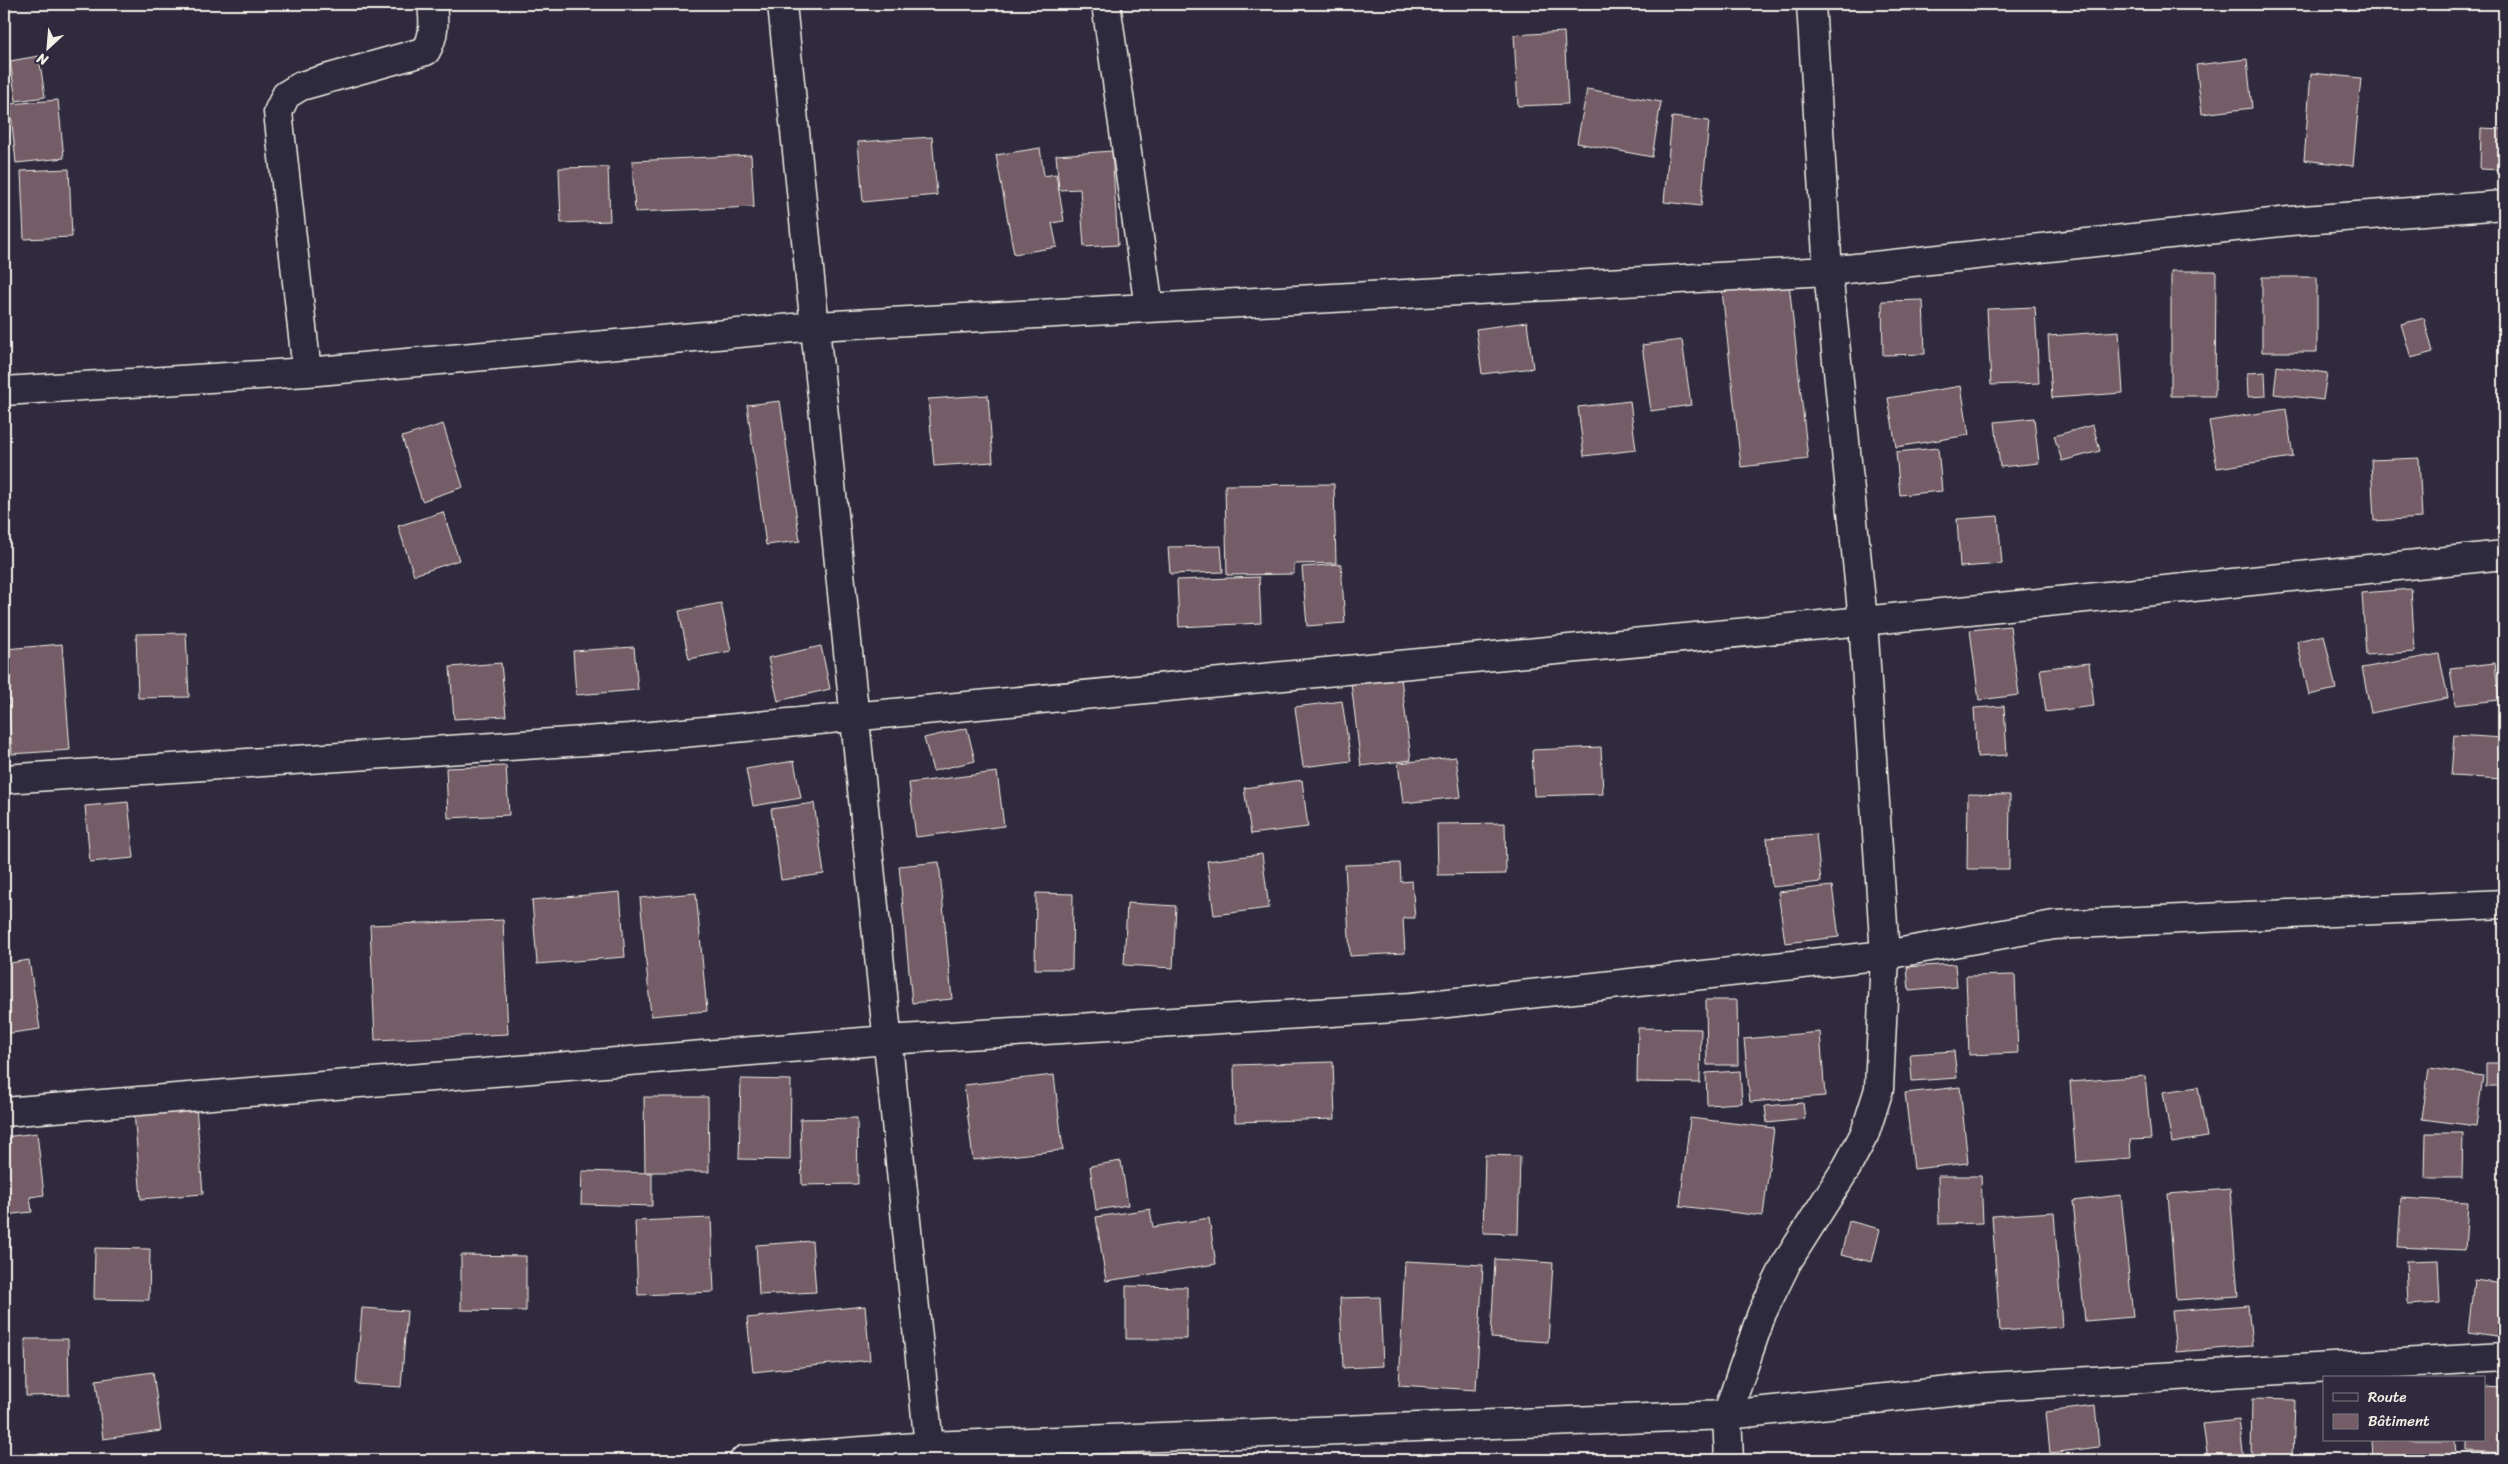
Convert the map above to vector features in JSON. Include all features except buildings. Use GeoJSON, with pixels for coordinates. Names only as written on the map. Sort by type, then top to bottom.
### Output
{"type":"FeatureCollection","features":[{"type":"Feature","properties":{"kind":"street"},"geometry":{"type":"LineString","coordinates":[[306,372],[278,112],[286,95],[301,86],[426,50],[432,41],[435,22],[432,4]]}},
{"type":"Feature","properties":{"kind":"street"},"geometry":{"type":"LineString","coordinates":[[782,4],[929,1446]]}},
{"type":"Feature","properties":{"kind":"street"},"geometry":{"type":"LineString","coordinates":[[1106,4],[1150,308]]}},
{"type":"Feature","properties":{"kind":"street"},"geometry":{"type":"LineString","coordinates":[[1729,1460],[1727,1415],[1762,1312],[1775,1284],[1847,1167],[1865,1132],[1879,1089],[1885,955],[1862,621],[1828,271],[1811,4]]}},
{"type":"Feature","properties":{"kind":"street"},"geometry":{"type":"LineString","coordinates":[[4,392],[306,372],[816,326],[1828,271],[2290,221],[2504,205]]}},
{"type":"Feature","properties":{"kind":"street"},"geometry":{"type":"LineString","coordinates":[[4,779],[630,738],[855,718],[1862,621],[2504,555]]}},
{"type":"Feature","properties":{"kind":"street"},"geometry":{"type":"LineString","coordinates":[[4,1112],[887,1040],[1412,1007],[1885,955],[2054,924],[2504,904]]}},
{"type":"Feature","properties":{"kind":"street"},"geometry":{"type":"LineString","coordinates":[[744,1460],[929,1446],[1727,1415],[1987,1387],[2504,1358]]}}]}
